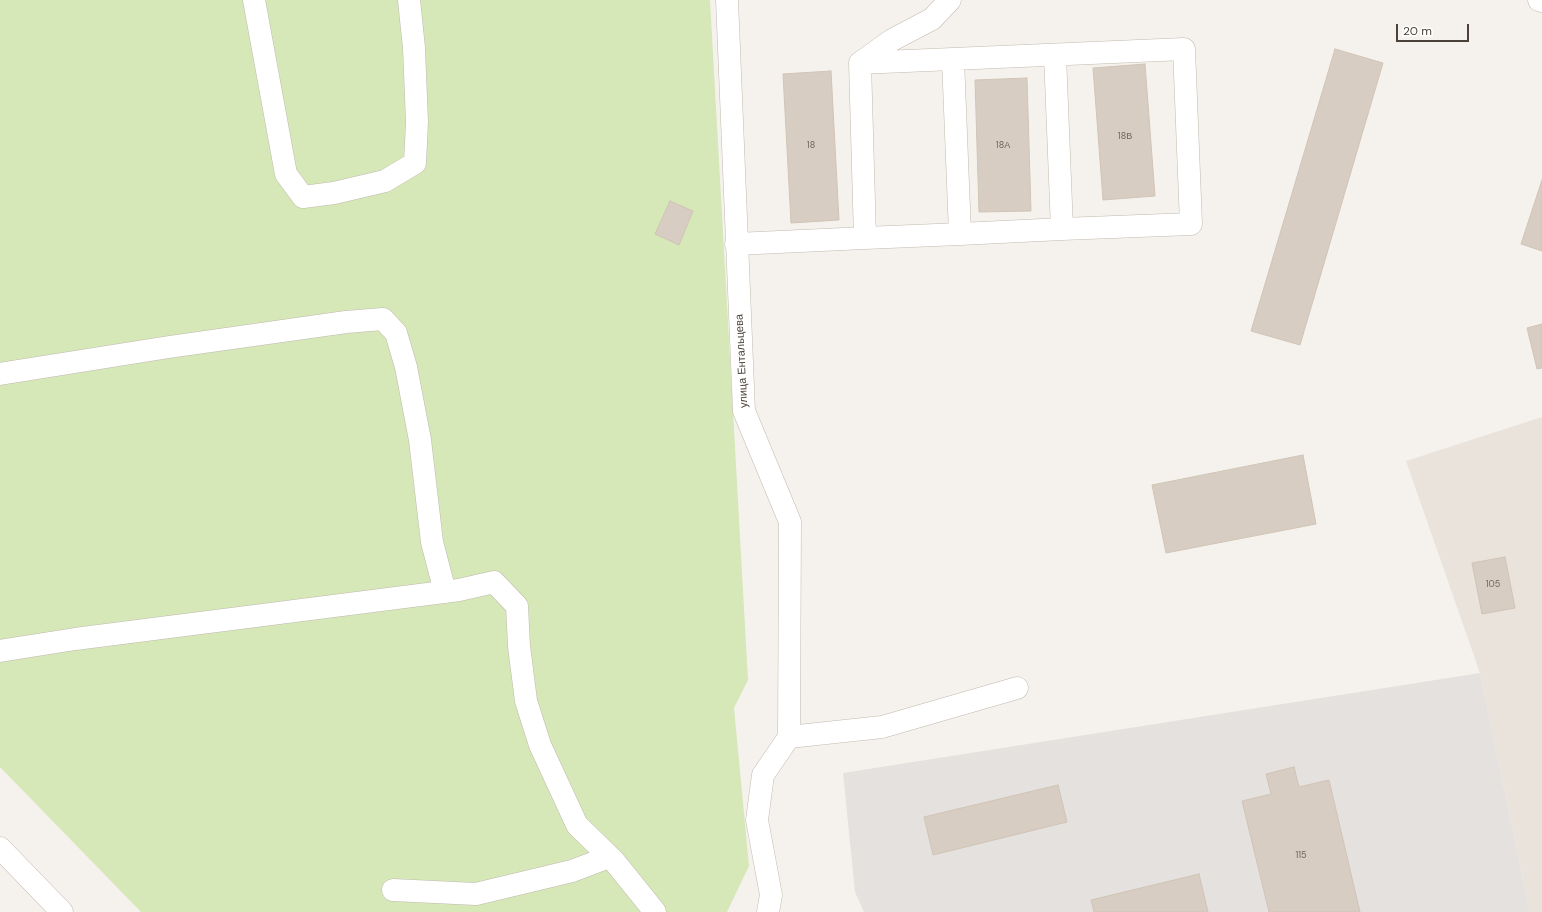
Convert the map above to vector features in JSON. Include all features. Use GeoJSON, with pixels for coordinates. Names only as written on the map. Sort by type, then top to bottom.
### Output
{"type":"FeatureCollection","features":[{"type":"Feature","properties":{"kind":"street"},"geometry":{"type":"LineString","coordinates":[[254,0],[286,174],[303,197],[334,193],[385,181],[415,163],[417,122],[414,48],[409,0]]}},
{"type":"Feature","properties":{"kind":"street","name":"улица Ентальцева"},"geometry":{"type":"LineString","coordinates":[[727,0],[744,412],[790,522],[789,738]]}},
{"type":"Feature","properties":{"kind":"street"},"geometry":{"type":"LineString","coordinates":[[860,63],[892,40],[932,19],[950,0]]}},
{"type":"Feature","properties":{"kind":"street"},"geometry":{"type":"LineString","coordinates":[[736,244],[1191,224],[1184,49],[860,63]]}},
{"type":"Feature","properties":{"kind":"street"},"geometry":{"type":"LineString","coordinates":[[1055,54],[1062,229]]}},
{"type":"Feature","properties":{"kind":"street"},"geometry":{"type":"LineString","coordinates":[[953,59],[960,234]]}},
{"type":"Feature","properties":{"kind":"street"},"geometry":{"type":"LineString","coordinates":[[860,63],[865,238]]}},
{"type":"Feature","properties":{"kind":"street"},"geometry":{"type":"LineString","coordinates":[[0,374],[177,346],[346,322],[383,319],[396,333],[406,368],[420,440],[432,542],[445,592]]}},
{"type":"Feature","properties":{"kind":"street"},"geometry":{"type":"LineString","coordinates":[[0,651],[90,637],[445,592],[494,582],[517,606],[518,646],[526,701],[540,745],[577,825],[609,857],[655,912]]}},
{"type":"Feature","properties":{"kind":"street"},"geometry":{"type":"LineString","coordinates":[[768,912],[771,894],[757,820],[763,775],[789,738],[882,727],[1017,688]]}},
{"type":"Feature","properties":{"kind":"street"},"geometry":{"type":"LineString","coordinates":[[0,848],[62,912]]}},
{"type":"Feature","properties":{"kind":"street"},"geometry":{"type":"LineString","coordinates":[[393,890],[476,894],[572,871],[609,857]]}},
{"type":"Feature","properties":{"kind":"shaded area"},"geometry":{"type":"Polygon","coordinates":[[[1542,417],[1542,912],[1530,912],[1480,673],[1406,461],[1542,417]]]}},
{"type":"Feature","properties":{"kind":"shaded area"},"geometry":{"type":"Polygon","coordinates":[[[1480,673],[1530,912],[864,912],[855,892],[843,773],[1480,673]]]}},
{"type":"Feature","properties":{"kind":"green space"},"geometry":{"type":"Polygon","coordinates":[[[0,0],[710,0],[748,680],[734,708],[749,866],[727,912],[141,912],[0,767],[0,0]]]}},
{"type":"Feature","properties":{"kind":"building"},"geometry":{"type":"Polygon","coordinates":[[[1335,49],[1383,63],[1300,345],[1251,331],[1335,49]]]}},
{"type":"Feature","properties":{"kind":"building"},"geometry":{"type":"Polygon","coordinates":[[[1145,64],[1155,196],[1103,200],[1093,68],[1145,64]]]}},
{"type":"Feature","properties":{"kind":"building"},"geometry":{"type":"Polygon","coordinates":[[[831,71],[839,220],[791,223],[783,74],[831,71]]]}},
{"type":"Feature","properties":{"kind":"building"},"geometry":{"type":"Polygon","coordinates":[[[1027,78],[1031,211],[979,212],[975,80],[1027,78]]]}},
{"type":"Feature","properties":{"kind":"building"},"geometry":{"type":"Polygon","coordinates":[[[1542,180],[1542,251],[1521,244],[1542,180]]]}},
{"type":"Feature","properties":{"kind":"building"},"geometry":{"type":"Polygon","coordinates":[[[670,201],[693,211],[679,245],[655,234],[670,201]]]}},
{"type":"Feature","properties":{"kind":"building"},"geometry":{"type":"Polygon","coordinates":[[[1542,324],[1542,368],[1537,369],[1527,328],[1542,324]]]}},
{"type":"Feature","properties":{"kind":"building"},"geometry":{"type":"Polygon","coordinates":[[[1303,455],[1316,524],[1166,553],[1152,485],[1303,455]]]}},
{"type":"Feature","properties":{"kind":"building"},"geometry":{"type":"Polygon","coordinates":[[[1505,557],[1515,608],[1482,614],[1472,563],[1505,557]]]}},
{"type":"Feature","properties":{"kind":"building"},"geometry":{"type":"Polygon","coordinates":[[[1294,767],[1299,787],[1329,780],[1360,912],[1269,912],[1242,801],[1271,794],[1266,774],[1294,767]]]}},
{"type":"Feature","properties":{"kind":"building"},"geometry":{"type":"Polygon","coordinates":[[[1058,785],[1067,822],[933,855],[924,817],[1058,785]]]}},
{"type":"Feature","properties":{"kind":"building"},"geometry":{"type":"Polygon","coordinates":[[[1199,874],[1208,912],[1094,912],[1091,900],[1199,874]]]}}]}
